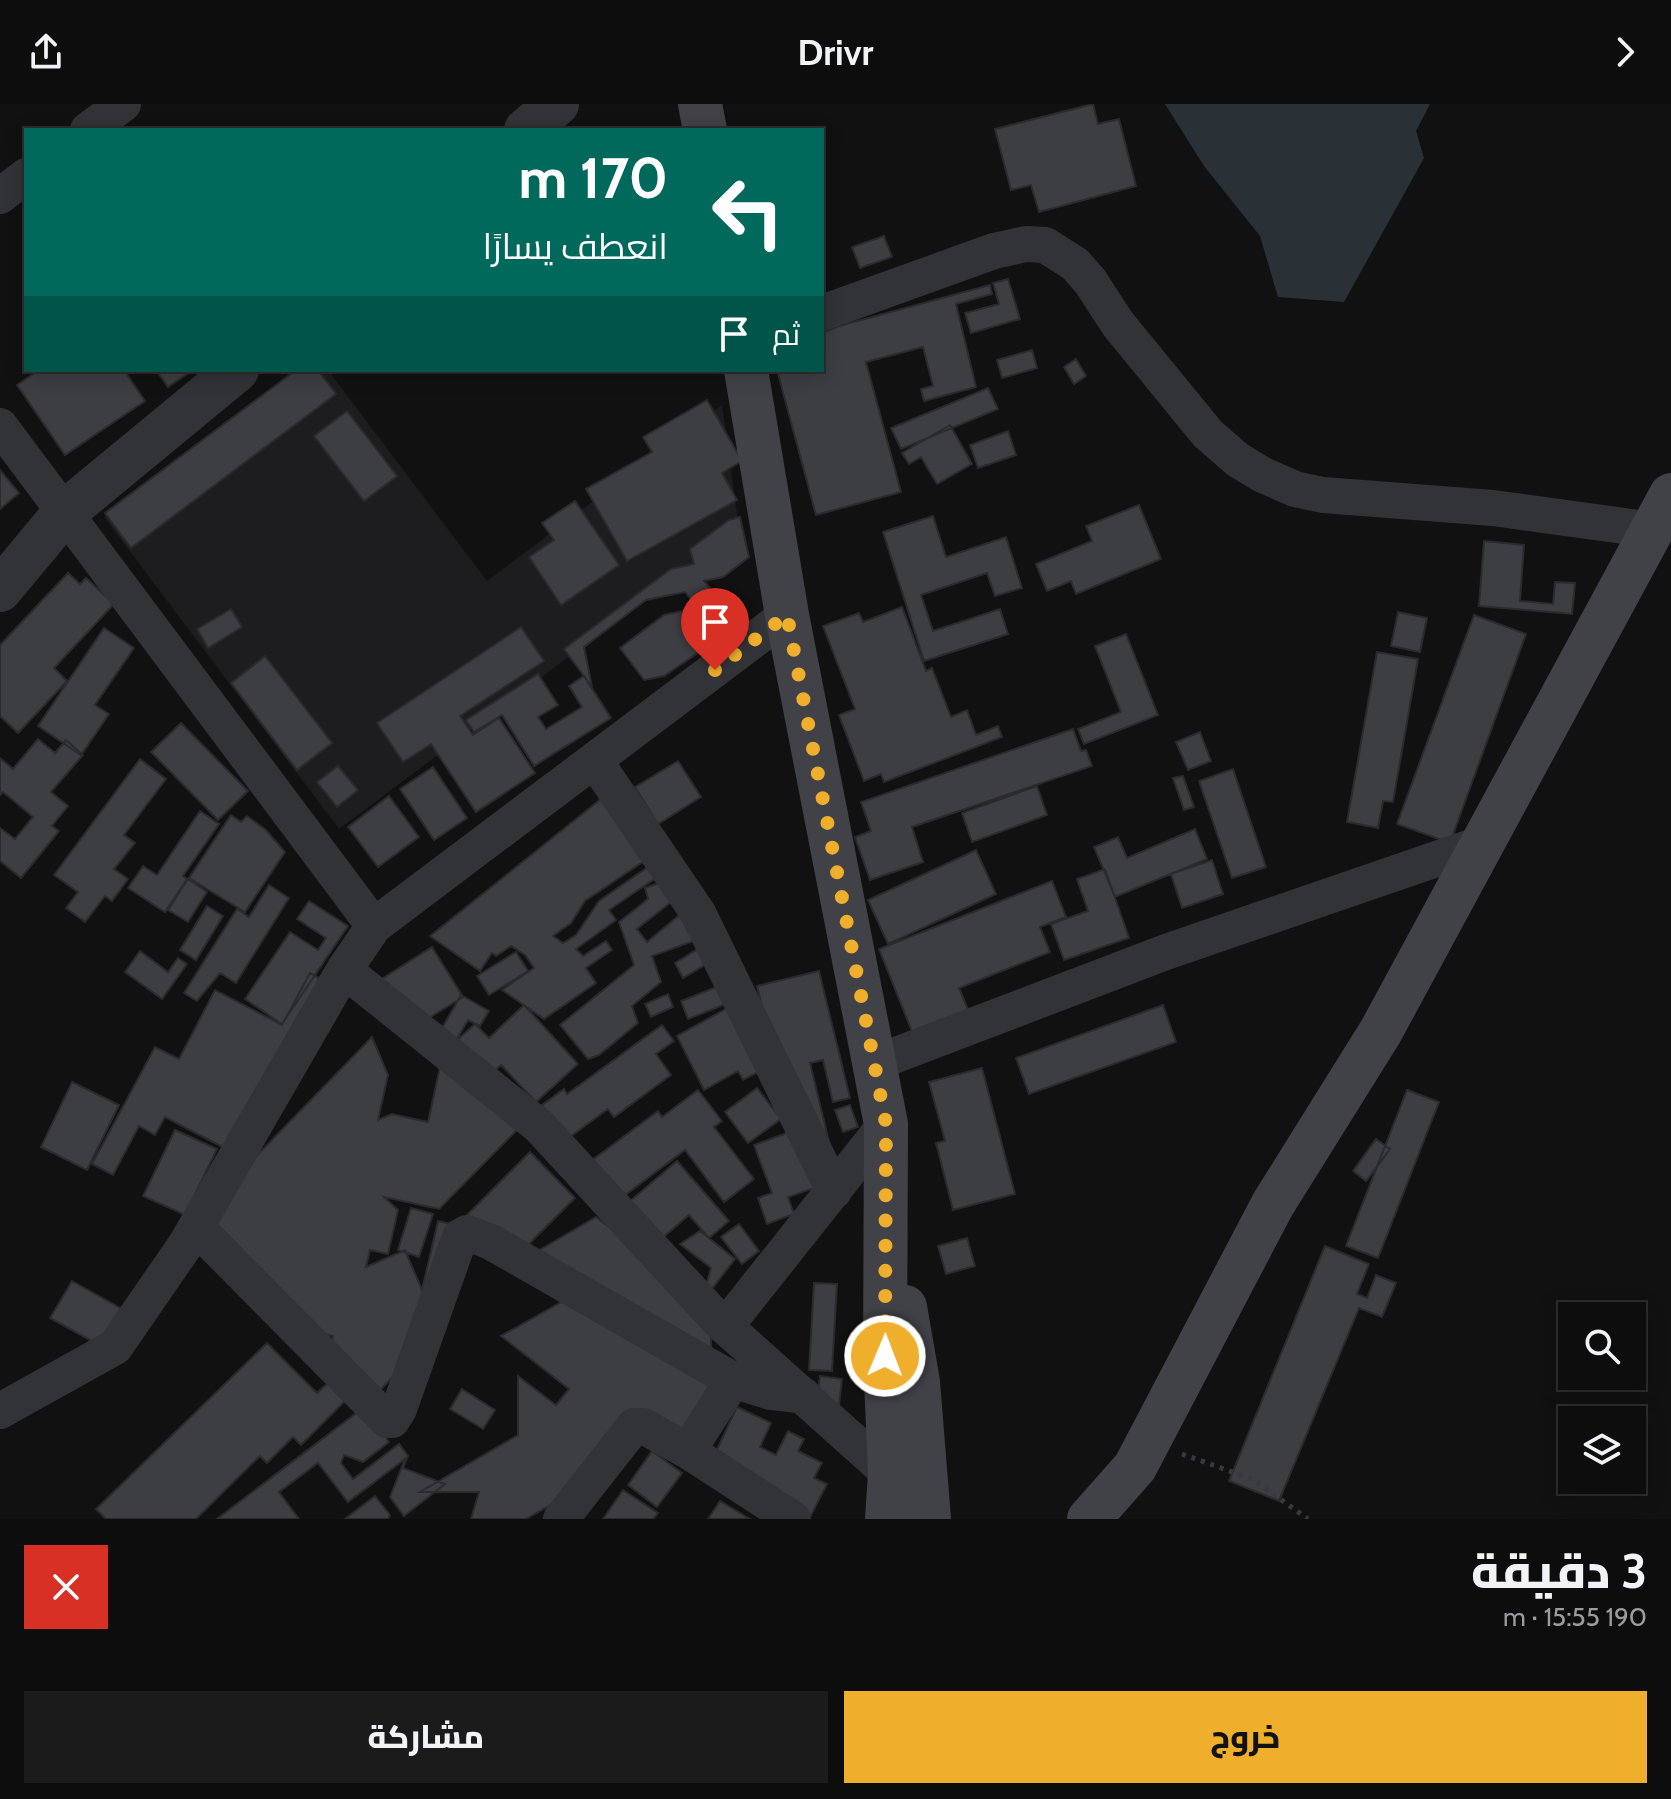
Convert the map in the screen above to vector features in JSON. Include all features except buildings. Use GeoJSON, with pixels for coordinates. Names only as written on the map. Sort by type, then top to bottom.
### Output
{"type":"FeatureCollection","features":[{"type":"Feature","properties":{"kind":"main road"},"geometry":{"type":"LineString","coordinates":[[700,104],[705,128]]}},
{"type":"Feature","properties":{"kind":"main road"},"geometry":{"type":"LineString","coordinates":[[746,372],[787,615],[886,1124],[885,1356],[890,1474],[887,1519]]}},
{"type":"Feature","properties":{"kind":"main road"},"geometry":{"type":"LineString","coordinates":[[1089,1519],[1135,1467],[1273,1204],[1381,1031],[1662,513]]}},
{"type":"Feature","properties":{"kind":"main road"},"geometry":{"type":"LineString","coordinates":[[887,1250],[910,1327],[929,1519]]}},
{"type":"Feature","properties":{"kind":"street"},"geometry":{"type":"LineString","coordinates":[[91,128],[123,104]]}},
{"type":"Feature","properties":{"kind":"street"},"geometry":{"type":"LineString","coordinates":[[528,128],[557,104]]}},
{"type":"Feature","properties":{"kind":"street"},"geometry":{"type":"LineString","coordinates":[[824,312],[994,251],[1026,244],[1045,245],[1060,252],[1083,272],[1118,324],[1208,434],[1238,460],[1295,489],[1323,495],[1493,508],[1662,513]]}},
{"type":"Feature","properties":{"kind":"street"},"geometry":{"type":"LineString","coordinates":[[0,590],[65,512],[235,372]]}},
{"type":"Feature","properties":{"kind":"street"},"geometry":{"type":"LineString","coordinates":[[0,426],[374,926]]}},
{"type":"Feature","properties":{"kind":"street"},"geometry":{"type":"LineString","coordinates":[[0,1411],[115,1347],[196,1227],[344,970],[374,926],[787,615]]}},
{"type":"Feature","properties":{"kind":"street"},"geometry":{"type":"LineString","coordinates":[[595,761],[698,913],[834,1191]]}},
{"type":"Feature","properties":{"kind":"street"},"geometry":{"type":"LineString","coordinates":[[875,1063],[1180,947],[1483,843]]}},
{"type":"Feature","properties":{"kind":"street"},"geometry":{"type":"LineString","coordinates":[[344,970],[539,1126],[725,1327],[890,1474]]}},
{"type":"Feature","properties":{"kind":"street"},"geometry":{"type":"LineString","coordinates":[[725,1327],[886,1124]]}},
{"type":"Feature","properties":{"kind":"street"},"geometry":{"type":"LineString","coordinates":[[196,1227],[387,1420],[394,1418],[399,1409],[460,1237],[467,1233],[491,1242],[733,1380],[771,1392],[804,1396]]}},
{"type":"Feature","properties":{"kind":"street"},"geometry":{"type":"LineString","coordinates":[[688,1451],[733,1380]]}},
{"type":"Feature","properties":{"kind":"street"},"geometry":{"type":"LineString","coordinates":[[561,1519],[634,1426],[647,1428],[688,1451],[793,1519]]}},
{"type":"Feature","properties":{"kind":"path"},"geometry":{"type":"LineString","coordinates":[[1147,1442],[1252,1479],[1308,1519]]}},
{"type":"Feature","properties":{"kind":"shaded area"},"geometry":{"type":"Polygon","coordinates":[[[1165,104],[1430,104],[1416,131],[1424,158],[1344,302],[1278,297],[1260,236],[1204,166],[1165,104]]]}},
{"type":"Feature","properties":{"kind":"shaded area"},"geometry":{"type":"Polygon","coordinates":[[[297,372],[330,372],[487,581],[722,405],[739,529],[339,829],[104,517],[297,372]]]}},
{"type":"Feature","properties":{"kind":"route"},"geometry":{"type":"LineString","coordinates":[[715,670],[787,615],[886,1124],[885,1356]]}}]}
